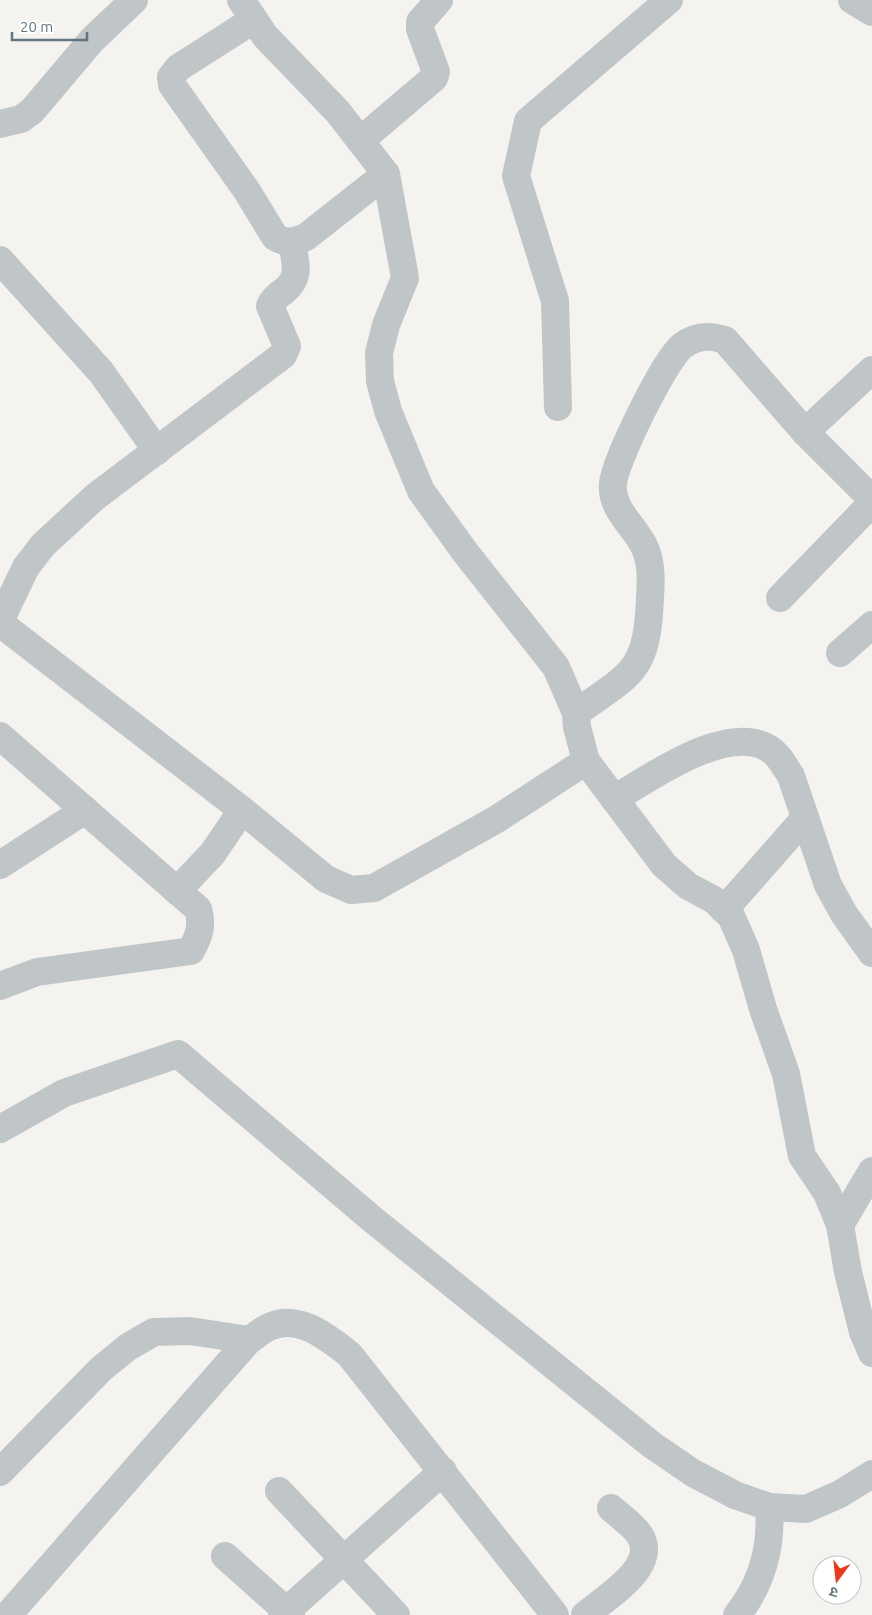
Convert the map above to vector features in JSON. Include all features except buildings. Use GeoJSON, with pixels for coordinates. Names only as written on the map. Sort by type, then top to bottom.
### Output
{"type":"FeatureCollection","features":[{"type":"Feature","properties":{"kind":"street"},"geometry":{"type":"LineString","coordinates":[[0,124],[21,119],[32,111],[92,40],[134,0]]}},
{"type":"Feature","properties":{"kind":"street"},"geometry":{"type":"LineString","coordinates":[[361,140],[434,78],[436,72],[420,29],[420,22],[438,0]]}},
{"type":"Feature","properties":{"kind":"street"},"geometry":{"type":"LineString","coordinates":[[558,406],[555,301],[516,176],[528,121],[669,0]]}},
{"type":"Feature","properties":{"kind":"street"},"geometry":{"type":"LineString","coordinates":[[852,0],[872,12]]}},
{"type":"Feature","properties":{"kind":"street"},"geometry":{"type":"LineString","coordinates":[[386,174],[306,236],[292,242],[282,241],[275,237],[247,191],[172,85],[171,78],[178,68],[247,10],[265,36],[338,112],[386,174],[405,278],[386,325],[379,354],[380,381],[388,411],[421,491],[465,552],[556,667],[576,714],[577,728],[586,761],[664,865],[688,886],[714,900],[731,916],[746,950],[763,1009],[786,1074],[802,1156],[827,1193],[840,1226],[852,1289],[863,1332],[872,1353]]}},
{"type":"Feature","properties":{"kind":"street"},"geometry":{"type":"LineString","coordinates":[[292,242],[297,273],[295,279],[273,300],[270,306],[287,346],[286,351],[266,370],[95,497],[43,545],[26,567],[0,622],[242,810],[326,879],[338,886],[351,890],[374,888],[497,819],[586,761]]}},
{"type":"Feature","properties":{"kind":"street"},"geometry":{"type":"LineString","coordinates":[[0,260],[101,372],[157,451]]}},
{"type":"Feature","properties":{"kind":"street"},"geometry":{"type":"LineString","coordinates":[[576,714],[629,674],[641,658],[649,632],[651,575],[645,547],[614,501],[613,485],[618,463],[672,357],[691,340],[710,335],[725,340],[805,432],[872,498]]}},
{"type":"Feature","properties":{"kind":"street"},"geometry":{"type":"LineString","coordinates":[[805,432],[872,370]]}},
{"type":"Feature","properties":{"kind":"street"},"geometry":{"type":"LineString","coordinates":[[780,598],[872,503]]}},
{"type":"Feature","properties":{"kind":"street"},"geometry":{"type":"LineString","coordinates":[[840,653],[872,625]]}},
{"type":"Feature","properties":{"kind":"street"},"geometry":{"type":"LineString","coordinates":[[0,736],[198,909],[202,922],[198,938],[191,951],[37,972],[0,986]]}},
{"type":"Feature","properties":{"kind":"street"},"geometry":{"type":"LineString","coordinates":[[614,799],[688,755],[717,745],[746,743],[766,747],[781,760],[790,776],[828,885],[844,914],[872,952]]}},
{"type":"Feature","properties":{"kind":"street"},"geometry":{"type":"LineString","coordinates":[[0,865],[85,810]]}},
{"type":"Feature","properties":{"kind":"street"},"geometry":{"type":"LineString","coordinates":[[177,890],[213,853],[242,810]]}},
{"type":"Feature","properties":{"kind":"street"},"geometry":{"type":"LineString","coordinates":[[724,910],[805,818]]}},
{"type":"Feature","properties":{"kind":"street"},"geometry":{"type":"LineString","coordinates":[[0,1129],[64,1093],[178,1054],[372,1219],[652,1444],[693,1473],[735,1495],[770,1507],[806,1510],[840,1494],[872,1474]]}},
{"type":"Feature","properties":{"kind":"street"},"geometry":{"type":"LineString","coordinates":[[840,1226],[872,1171]]}},
{"type":"Feature","properties":{"kind":"street"},"geometry":{"type":"LineString","coordinates":[[8,1615],[249,1340],[270,1326],[295,1323],[321,1333],[349,1354],[555,1615]]}},
{"type":"Feature","properties":{"kind":"street"},"geometry":{"type":"LineString","coordinates":[[0,1472],[101,1369],[128,1347],[154,1332],[190,1331],[249,1340]]}},
{"type":"Feature","properties":{"kind":"street"},"geometry":{"type":"LineString","coordinates":[[225,1556],[287,1614],[344,1559],[443,1471]]}},
{"type":"Feature","properties":{"kind":"street"},"geometry":{"type":"LineString","coordinates":[[279,1491],[396,1615]]}},
{"type":"Feature","properties":{"kind":"street"},"geometry":{"type":"LineString","coordinates":[[737,1615],[746,1603],[765,1564],[771,1531],[770,1507]]}},
{"type":"Feature","properties":{"kind":"street"},"geometry":{"type":"LineString","coordinates":[[585,1615],[632,1576],[642,1562],[645,1548],[639,1534],[611,1508]]}}]}
